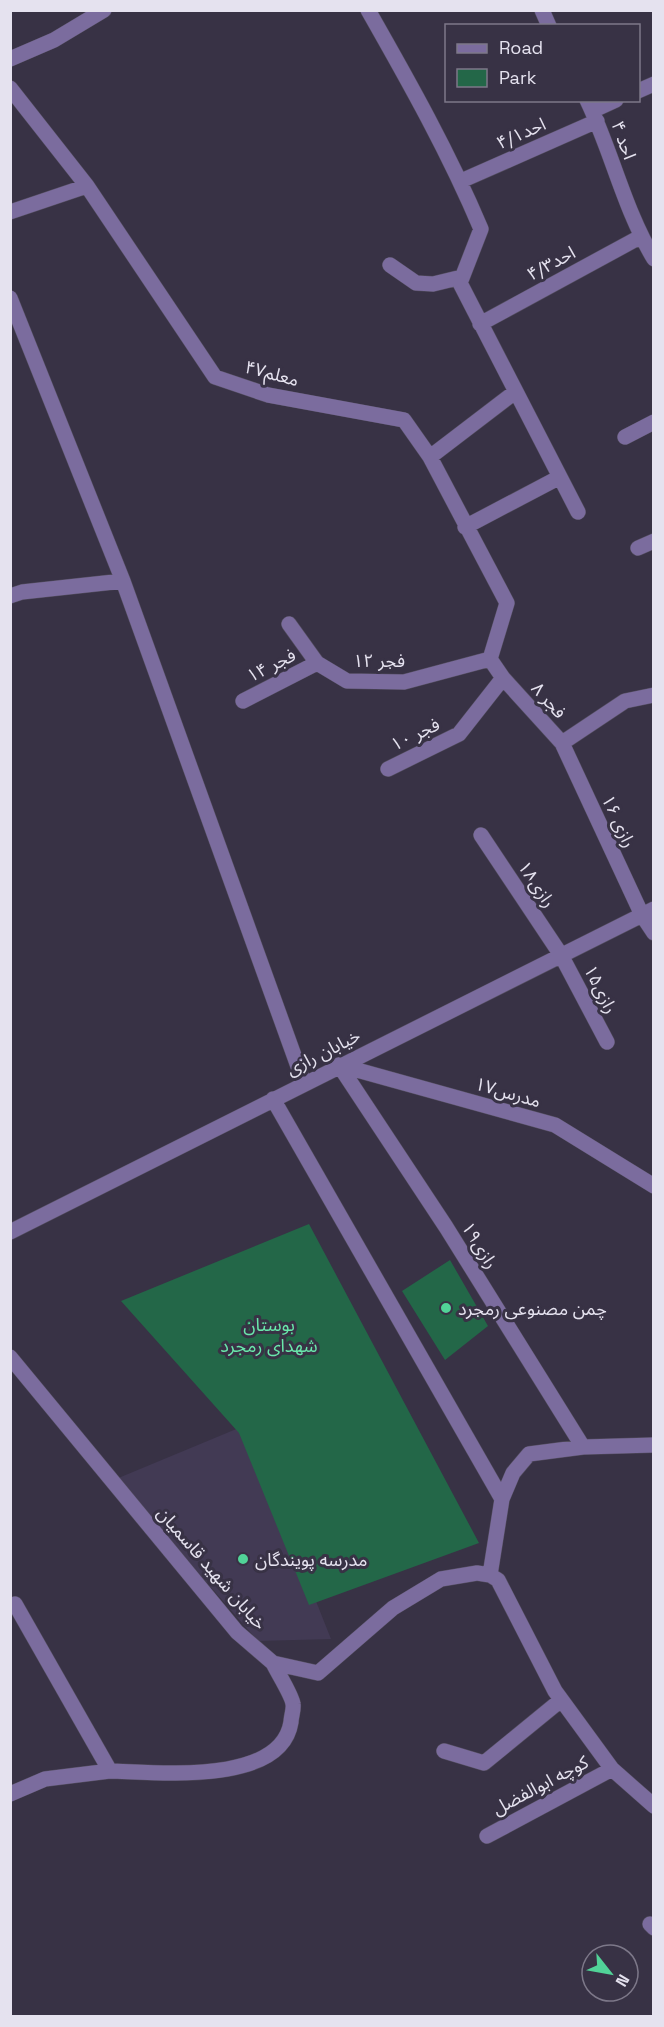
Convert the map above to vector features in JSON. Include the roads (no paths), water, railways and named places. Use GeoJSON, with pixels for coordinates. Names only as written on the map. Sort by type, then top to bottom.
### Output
{"type":"FeatureCollection","features":[{"type":"Feature","properties":{"kind":"street"},"geometry":{"type":"LineString","coordinates":[[10,59],[54,40],[104,10]]}},
{"type":"Feature","properties":{"kind":"street"},"geometry":{"type":"LineString","coordinates":[[368,10],[410,83],[461,181],[481,229],[460,284],[578,512]]}},
{"type":"Feature","properties":{"kind":"street"},"geometry":{"type":"LineString","coordinates":[[542,10],[548,24]]}},
{"type":"Feature","properties":{"kind":"street"},"geometry":{"type":"LineString","coordinates":[[640,91],[654,84]]}},
{"type":"Feature","properties":{"kind":"street","name":"معلم۴۷"},"geometry":{"type":"LineString","coordinates":[[10,88],[87,186],[215,377],[268,395],[404,420],[430,457],[507,603],[490,659]]}},
{"type":"Feature","properties":{"kind":"street","name":"احد۴/۱"},"geometry":{"type":"LineString","coordinates":[[461,181],[612,102]]}},
{"type":"Feature","properties":{"kind":"street","name":"احد ۴"},"geometry":{"type":"LineString","coordinates":[[592,111],[640,237],[654,259]]}},
{"type":"Feature","properties":{"kind":"street"},"geometry":{"type":"LineString","coordinates":[[10,212],[87,186]]}},
{"type":"Feature","properties":{"kind":"street","name":"احد۴/۳"},"geometry":{"type":"LineString","coordinates":[[480,324],[640,237]]}},
{"type":"Feature","properties":{"kind":"street"},"geometry":{"type":"LineString","coordinates":[[390,265],[416,283],[433,284],[462,277]]}},
{"type":"Feature","properties":{"kind":"street"},"geometry":{"type":"LineString","coordinates":[[10,298],[123,581],[304,1083]]}},
{"type":"Feature","properties":{"kind":"street"},"geometry":{"type":"LineString","coordinates":[[430,457],[515,392]]}},
{"type":"Feature","properties":{"kind":"street"},"geometry":{"type":"LineString","coordinates":[[625,438],[654,422]]}},
{"type":"Feature","properties":{"kind":"street"},"geometry":{"type":"LineString","coordinates":[[465,527],[560,477]]}},
{"type":"Feature","properties":{"kind":"street"},"geometry":{"type":"LineString","coordinates":[[638,548],[654,541]]}},
{"type":"Feature","properties":{"kind":"street"},"geometry":{"type":"LineString","coordinates":[[10,596],[22,592],[123,581]]}},
{"type":"Feature","properties":{"kind":"street","name":"فجر ۱۲"},"geometry":{"type":"LineString","coordinates":[[289,624],[317,663],[347,681],[404,682],[490,659]]}},
{"type":"Feature","properties":{"kind":"street","name":"فجر ۸"},"geometry":{"type":"LineString","coordinates":[[490,659],[503,678],[562,743],[625,701],[651,695]]}},
{"type":"Feature","properties":{"kind":"street","name":"فجر ۱۴"},"geometry":{"type":"LineString","coordinates":[[243,701],[317,663]]}},
{"type":"Feature","properties":{"kind":"street","name":"فجر ۱۰"},"geometry":{"type":"LineString","coordinates":[[388,770],[459,734],[503,678]]}},
{"type":"Feature","properties":{"kind":"street","name":"رازی ۱۶"},"geometry":{"type":"LineString","coordinates":[[562,743],[648,912],[654,933]]}},
{"type":"Feature","properties":{"kind":"street","name":"رازی۱۸"},"geometry":{"type":"LineString","coordinates":[[481,836],[561,955]]}},
{"type":"Feature","properties":{"kind":"street","name":"خیابان رازی"},"geometry":{"type":"LineString","coordinates":[[10,1232],[648,912]]}},
{"type":"Feature","properties":{"kind":"street","name":"رازی۱۵"},"geometry":{"type":"LineString","coordinates":[[561,955],[607,1042]]}},
{"type":"Feature","properties":{"kind":"street","name":"مدرس۱۷"},"geometry":{"type":"LineString","coordinates":[[339,1065],[555,1125],[654,1186]]}},
{"type":"Feature","properties":{"kind":"street","name":"رازی۱۹"},"geometry":{"type":"LineString","coordinates":[[339,1065],[446,1227],[583,1447]]}},
{"type":"Feature","properties":{"kind":"street"},"geometry":{"type":"LineString","coordinates":[[273,1099],[502,1498]]}},
{"type":"Feature","properties":{"kind":"street","name":"خیابان شهید قاسمیان"},"geometry":{"type":"LineString","coordinates":[[10,1357],[237,1632],[273,1663],[318,1673],[393,1608],[441,1579],[477,1573],[490,1575]]}},
{"type":"Feature","properties":{"kind":"street"},"geometry":{"type":"LineString","coordinates":[[654,1445],[583,1447],[529,1454],[513,1473],[502,1498],[490,1575],[498,1580],[561,1700],[612,1769],[654,1806]]}},
{"type":"Feature","properties":{"kind":"street"},"geometry":{"type":"LineString","coordinates":[[15,1604],[110,1771]]}},
{"type":"Feature","properties":{"kind":"street"},"geometry":{"type":"LineString","coordinates":[[10,1794],[45,1779],[110,1771],[191,1773],[244,1766],[270,1755],[289,1733],[294,1704],[273,1663]]}},
{"type":"Feature","properties":{"kind":"street"},"geometry":{"type":"LineString","coordinates":[[444,1750],[484,1763],[561,1700]]}},
{"type":"Feature","properties":{"kind":"street","name":"کوچه ابوالفضل"},"geometry":{"type":"LineString","coordinates":[[487,1836],[612,1769]]}},
{"type":"Feature","properties":{"kind":"place","name":"چمن مصنوعی رمجرد"},"geometry":{"type":"Point","coordinates":[446,1308]}},
{"type":"Feature","properties":{"kind":"place","name":"مدرسه پویندگان"},"geometry":{"type":"Point","coordinates":[243,1559]}},
{"type":"Feature","properties":{"kind":"park label","name":"بوستان شهدای رمجرد"},"geometry":{"type":"Point","coordinates":[269,1334]}}]}
